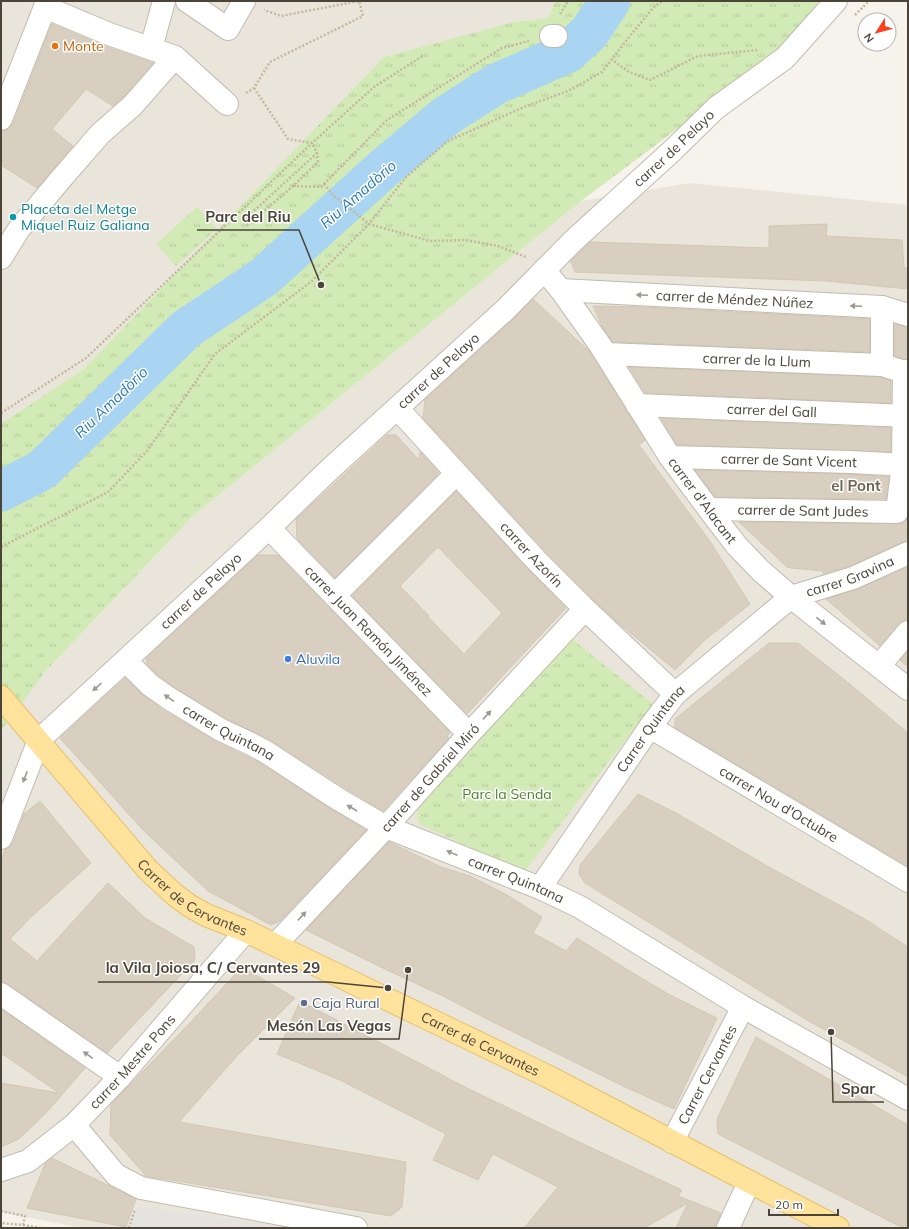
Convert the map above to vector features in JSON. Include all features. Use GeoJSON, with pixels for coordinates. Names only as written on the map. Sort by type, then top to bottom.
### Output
{"type":"FeatureCollection","features":[{"type":"Feature","properties":{"kind":"main road","name":"Carrer de Cervantes"},"geometry":{"type":"LineString","coordinates":[[1,697],[139,859],[175,896],[190,906],[206,915],[246,931],[547,1076],[838,1228]]}},
{"type":"Feature","properties":{"kind":"street"},"geometry":{"type":"LineString","coordinates":[[151,48],[164,1]]}},
{"type":"Feature","properties":{"kind":"street"},"geometry":{"type":"LineString","coordinates":[[186,1],[228,29],[243,2]]}},
{"type":"Feature","properties":{"kind":"street","name":"carrer de Pelayo"},"geometry":{"type":"LineString","coordinates":[[39,740],[270,528],[329,470],[505,310],[577,238],[673,150],[716,108],[785,58],[836,1]]}},
{"type":"Feature","properties":{"kind":"street"},"geometry":{"type":"LineString","coordinates":[[1,119],[46,4],[109,34],[175,57],[226,104]]}},
{"type":"Feature","properties":{"kind":"street"},"geometry":{"type":"LineString","coordinates":[[1,258],[19,229],[60,180],[100,134],[133,104],[175,57]]}},
{"type":"Feature","properties":{"kind":"street","name":"carrer d'Alacant"},"geometry":{"type":"LineString","coordinates":[[544,270],[561,290],[606,354],[636,405],[670,457],[737,546],[760,570],[791,597],[908,689]]}},
{"type":"Feature","properties":{"kind":"street","name":"carrer de Méndez Núñez"},"geometry":{"type":"LineString","coordinates":[[561,290],[882,307],[908,314]]}},
{"type":"Feature","properties":{"kind":"street"},"geometry":{"type":"LineString","coordinates":[[882,307],[882,365]]}},
{"type":"Feature","properties":{"kind":"street","name":"carrer de la Llum"},"geometry":{"type":"LineString","coordinates":[[606,354],[882,365],[906,372]]}},
{"type":"Feature","properties":{"kind":"street"},"geometry":{"type":"LineString","coordinates":[[905,465],[906,372]]}},
{"type":"Feature","properties":{"kind":"street","name":"carrer del Gall"},"geometry":{"type":"LineString","coordinates":[[636,405],[905,416]]}},
{"type":"Feature","properties":{"kind":"street","name":"carrer Azorín"},"geometry":{"type":"LineString","coordinates":[[397,408],[505,527],[585,609],[675,694]]}},
{"type":"Feature","properties":{"kind":"street","name":"carrer de Sant Vicent"},"geometry":{"type":"LineString","coordinates":[[670,457],[905,465]]}},
{"type":"Feature","properties":{"kind":"street","name":"carrer de Sant Judes"},"geometry":{"type":"LineString","coordinates":[[709,509],[898,512],[905,465]]}},
{"type":"Feature","properties":{"kind":"street"},"geometry":{"type":"LineString","coordinates":[[335,595],[456,474]]}},
{"type":"Feature","properties":{"kind":"street","name":"carrer Juan Ramón Jiménez"},"geometry":{"type":"LineString","coordinates":[[270,528],[469,734]]}},
{"type":"Feature","properties":{"kind":"street","name":"carrer Gravina"},"geometry":{"type":"LineString","coordinates":[[791,597],[853,578],[908,553]]}},
{"type":"Feature","properties":{"kind":"street","name":"Carrer Quintana"},"geometry":{"type":"LineString","coordinates":[[540,888],[650,727],[675,694],[791,597]]}},
{"type":"Feature","properties":{"kind":"street","name":"carrer de Gabriel Miró"},"geometry":{"type":"LineString","coordinates":[[275,945],[386,827],[469,734],[585,609]]}},
{"type":"Feature","properties":{"kind":"street"},"geometry":{"type":"LineString","coordinates":[[879,666],[908,632]]}},
{"type":"Feature","properties":{"kind":"street","name":"carrer Quintana"},"geometry":{"type":"LineString","coordinates":[[126,661],[150,685],[170,699],[221,730],[266,752],[338,799],[386,827],[540,888],[580,907],[743,1007],[908,1099]]}},
{"type":"Feature","properties":{"kind":"street","name":"carrer Nou d'Octubre"},"geometry":{"type":"LineString","coordinates":[[650,727],[908,881]]}},
{"type":"Feature","properties":{"kind":"street"},"geometry":{"type":"LineString","coordinates":[[1,838],[39,740]]}},
{"type":"Feature","properties":{"kind":"street","name":"carrer Mestre Pons"},"geometry":{"type":"LineString","coordinates":[[1,1170],[28,1161],[74,1125],[120,1077],[246,931]]}},
{"type":"Feature","properties":{"kind":"street"},"geometry":{"type":"LineString","coordinates":[[1,994],[120,1077]]}},
{"type":"Feature","properties":{"kind":"street","name":"Carrer Cervantes"},"geometry":{"type":"LineString","coordinates":[[672,1142],[743,1007]]}},
{"type":"Feature","properties":{"kind":"street"},"geometry":{"type":"LineString","coordinates":[[74,1125],[116,1175],[141,1188],[356,1228]]}},
{"type":"Feature","properties":{"kind":"street"},"geometry":{"type":"LineString","coordinates":[[728,1228],[749,1182]]}},
{"type":"Feature","properties":{"kind":"path"},"geometry":{"type":"LineString","coordinates":[[243,2],[281,16],[359,1],[363,16],[270,62],[254,88],[288,138],[312,143]]}},
{"type":"Feature","properties":{"kind":"path"},"geometry":{"type":"LineString","coordinates":[[560,14],[568,1]]}},
{"type":"Feature","properties":{"kind":"path"},"geometry":{"type":"LineString","coordinates":[[1,547],[108,492],[147,451],[215,354],[312,281],[369,224],[406,177],[448,141],[524,107],[568,91],[602,72],[653,8],[662,1]]}},
{"type":"Feature","properties":{"kind":"path"},"geometry":{"type":"LineString","coordinates":[[293,186],[321,187],[387,120],[502,48],[546,38]]}},
{"type":"Feature","properties":{"kind":"path"},"geometry":{"type":"LineString","coordinates":[[612,59],[629,72],[650,80],[698,56],[748,50],[773,49],[785,58]]}},
{"type":"Feature","properties":{"kind":"path"},"geometry":{"type":"LineString","coordinates":[[1,413],[86,358],[312,143],[374,87],[424,55]]}},
{"type":"Feature","properties":{"kind":"path"},"geometry":{"type":"LineString","coordinates":[[312,143],[317,153],[318,162],[248,225],[244,220],[317,153]]}},
{"type":"Feature","properties":{"kind":"path"},"geometry":{"type":"LineString","coordinates":[[324,184],[333,195],[369,224],[430,241],[466,240],[498,246],[527,257]]}},
{"type":"Feature","properties":{"kind":"path"},"geometry":{"type":"LineString","coordinates":[[1,1211],[25,1216],[23,1225]]}},
{"type":"Feature","properties":{"kind":"path"},"geometry":{"type":"LineString","coordinates":[[1,1223],[41,1228]]}},
{"type":"Feature","properties":{"kind":"shaded area"},"geometry":{"type":"Polygon","coordinates":[[[1,1],[555,1],[548,18],[514,22],[84,369],[1,427],[1,1]]]}},
{"type":"Feature","properties":{"kind":"shaded area"},"geometry":{"type":"Polygon","coordinates":[[[690,183],[908,205],[908,1228],[82,1228],[1,1212],[1,719],[194,515],[581,201],[690,183]]]}},
{"type":"Feature","properties":{"kind":"shaded area"},"geometry":{"type":"Polygon","coordinates":[[[136,1206],[282,1227],[282,1228],[129,1228],[136,1206]]]}},
{"type":"Feature","properties":{"kind":"green space"},"geometry":{"type":"Polygon","coordinates":[[[555,1],[826,1],[777,54],[581,201],[194,515],[45,672],[1,731],[1,424],[84,369],[384,57],[514,22],[548,18],[555,1]]]}},
{"type":"Feature","properties":{"kind":"green space"},"geometry":{"type":"Polygon","coordinates":[[[197,207],[217,229],[176,266],[156,244],[197,207]]]}},
{"type":"Feature","properties":{"kind":"green space","name":"Parc la Senda"},"geometry":{"type":"Polygon","coordinates":[[[571,638],[653,704],[524,872],[419,824],[417,813],[420,802],[571,638]]]}},
{"type":"Feature","properties":{"kind":"building"},"geometry":{"type":"Polygon","coordinates":[[[52,24],[104,46],[153,63],[124,96],[113,106],[86,89],[52,129],[73,146],[37,188],[1,165],[1,131],[8,129],[13,124],[52,24]]]}},
{"type":"Feature","properties":{"kind":"building"},"geometry":{"type":"Polygon","coordinates":[[[827,224],[826,236],[902,240],[904,268],[908,268],[908,289],[827,281],[575,272],[571,261],[590,242],[769,248],[769,226],[827,224]]]}},
{"type":"Feature","properties":{"kind":"building"},"geometry":{"type":"Polygon","coordinates":[[[533,299],[589,351],[645,440],[639,445],[709,540],[750,604],[705,640],[675,670],[617,622],[545,551],[423,418],[425,400],[533,299]]]}},
{"type":"Feature","properties":{"kind":"building"},"geometry":{"type":"Polygon","coordinates":[[[593,306],[641,307],[870,319],[870,352],[613,342],[603,328],[593,306]]]}},
{"type":"Feature","properties":{"kind":"building"},"geometry":{"type":"Polygon","coordinates":[[[894,324],[908,327],[908,360],[894,356],[894,324]]]}},
{"type":"Feature","properties":{"kind":"building"},"geometry":{"type":"Polygon","coordinates":[[[629,367],[880,377],[891,381],[891,403],[645,393],[629,367]]]}},
{"type":"Feature","properties":{"kind":"building"},"geometry":{"type":"Polygon","coordinates":[[[661,418],[891,428],[891,452],[677,445],[661,418]]]}},
{"type":"Feature","properties":{"kind":"building"},"geometry":{"type":"Polygon","coordinates":[[[387,435],[396,435],[419,460],[420,452],[439,473],[335,578],[297,539],[296,519],[387,435]]]}},
{"type":"Feature","properties":{"kind":"building"},"geometry":{"type":"Polygon","coordinates":[[[695,470],[850,474],[889,477],[886,499],[715,497],[695,470]]]}},
{"type":"Feature","properties":{"kind":"building"},"geometry":{"type":"Polygon","coordinates":[[[456,491],[566,608],[467,714],[352,596],[456,491]],[[438,547],[400,586],[464,654],[502,613],[438,547]]]}},
{"type":"Feature","properties":{"kind":"building"},"geometry":{"type":"Polygon","coordinates":[[[908,517],[908,541],[849,566],[823,574],[823,571],[788,568],[739,522],[897,524],[903,523],[908,517]]]}},
{"type":"Feature","properties":{"kind":"building"},"geometry":{"type":"Polygon","coordinates":[[[258,555],[278,555],[450,732],[447,736],[449,738],[383,811],[272,741],[227,719],[177,689],[158,675],[147,664],[146,658],[258,555]]]}},
{"type":"Feature","properties":{"kind":"building"},"geometry":{"type":"Polygon","coordinates":[[[908,567],[908,620],[903,620],[898,624],[880,646],[826,599],[858,589],[908,567]]]}},
{"type":"Feature","properties":{"kind":"building"},"geometry":{"type":"Polygon","coordinates":[[[769,643],[798,643],[908,733],[908,866],[675,728],[675,719],[769,643]]]}},
{"type":"Feature","properties":{"kind":"building"},"geometry":{"type":"Polygon","coordinates":[[[908,651],[908,667],[900,660],[908,651]]]}},
{"type":"Feature","properties":{"kind":"building"},"geometry":{"type":"Polygon","coordinates":[[[125,678],[143,695],[163,710],[215,741],[260,763],[366,830],[280,921],[271,925],[208,891],[143,830],[60,738],[125,678]]]}},
{"type":"Feature","properties":{"kind":"building"},"geometry":{"type":"Polygon","coordinates":[[[638,794],[676,813],[769,867],[863,918],[908,947],[908,1077],[802,1017],[585,883],[579,874],[580,865],[638,794]]]}},
{"type":"Feature","properties":{"kind":"building"},"geometry":{"type":"Polygon","coordinates":[[[40,801],[91,863],[29,919],[10,939],[37,961],[108,883],[145,918],[194,947],[195,960],[107,1053],[8,984],[1,982],[1,862],[5,849],[13,843],[24,814],[40,801]]]}},
{"type":"Feature","properties":{"kind":"building"},"geometry":{"type":"Polygon","coordinates":[[[389,842],[441,867],[470,876],[507,895],[542,917],[533,933],[566,951],[577,938],[670,995],[717,1018],[674,1109],[625,1087],[445,997],[306,930],[389,842]]]}},
{"type":"Feature","properties":{"kind":"building"},"geometry":{"type":"Polygon","coordinates":[[[242,967],[295,998],[236,1057],[179,1122],[406,1162],[402,1207],[391,1216],[146,1176],[110,1135],[111,1104],[242,967]]]}},
{"type":"Feature","properties":{"kind":"building"},"geometry":{"type":"Polygon","coordinates":[[[300,1001],[469,1089],[682,1190],[678,1196],[721,1213],[714,1228],[676,1228],[688,1203],[644,1228],[524,1228],[558,1187],[493,1154],[478,1180],[433,1160],[446,1134],[340,1080],[277,1054],[300,1001]]]}},
{"type":"Feature","properties":{"kind":"building"},"geometry":{"type":"Polygon","coordinates":[[[1,1009],[85,1068],[46,1113],[19,1139],[1,1147],[1,1083],[59,1093],[1,1053],[1,1009]]]}},
{"type":"Feature","properties":{"kind":"building"},"geometry":{"type":"Polygon","coordinates":[[[756,1037],[908,1125],[908,1228],[903,1228],[718,1134],[717,1119],[756,1037]]]}},
{"type":"Feature","properties":{"kind":"building"},"geometry":{"type":"Polygon","coordinates":[[[52,1158],[136,1199],[126,1227],[27,1208],[45,1164],[52,1158]]]}},
{"type":"Feature","properties":{"kind":"waterway","name":"Riu Amadòrio"},"geometry":{"type":"LineString","coordinates":[[1,491],[42,470],[186,329],[264,277],[384,168],[446,116],[496,84],[567,53],[589,33],[610,1]]}},
{"type":"Feature","properties":{"kind":"place","name":"Monte"},"geometry":{"type":"Point","coordinates":[55,46]}},
{"type":"Feature","properties":{"kind":"place","name":"Placeta del Metge Miquel Ruiz Galiana"},"geometry":{"type":"Point","coordinates":[13,217]}},
{"type":"Feature","properties":{"kind":"place","name":"Parc del Riu"},"geometry":{"type":"Point","coordinates":[321,285]}},
{"type":"Feature","properties":{"kind":"place","name":"Aluvila"},"geometry":{"type":"Point","coordinates":[288,659]}},
{"type":"Feature","properties":{"kind":"place","name":"Mesón Las Vegas"},"geometry":{"type":"Point","coordinates":[408,970]}},
{"type":"Feature","properties":{"kind":"place","name":"la Vila Joiosa, C/ Cervantes 29"},"geometry":{"type":"Point","coordinates":[388,988]}},
{"type":"Feature","properties":{"kind":"place","name":"Caja Rural"},"geometry":{"type":"Point","coordinates":[304,1003]}},
{"type":"Feature","properties":{"kind":"place","name":"Spar"},"geometry":{"type":"Point","coordinates":[831,1032]}},
{"type":"Feature","properties":{"kind":"district","name":"el Pont"},"geometry":{"type":"Point","coordinates":[856,485]}}]}
